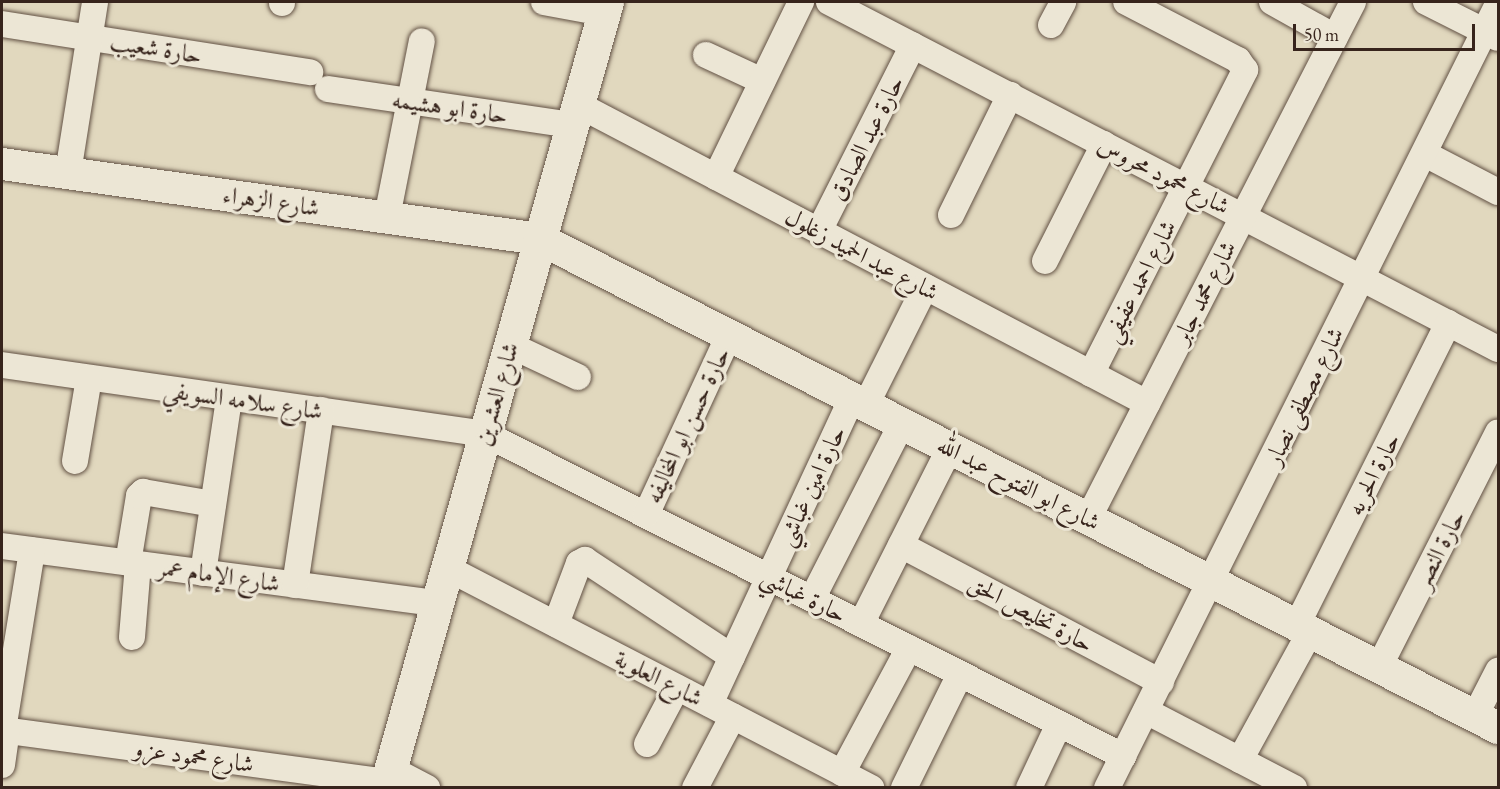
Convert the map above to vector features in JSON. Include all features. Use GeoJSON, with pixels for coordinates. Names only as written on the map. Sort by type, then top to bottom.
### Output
{"type":"FeatureCollection","features":[{"type":"Feature","properties":{"kind":"main road","name":"شارع العشرين"},"geometry":{"type":"LineString","coordinates":[[388,779],[605,7]]}},
{"type":"Feature","properties":{"kind":"street"},"geometry":{"type":"LineString","coordinates":[[68,173],[95,2]]}},
{"type":"Feature","properties":{"kind":"street"},"geometry":{"type":"LineString","coordinates":[[544,2],[605,7]]}},
{"type":"Feature","properties":{"kind":"street"},"geometry":{"type":"LineString","coordinates":[[716,177],[801,2]]}},
{"type":"Feature","properties":{"kind":"street","name":"شارع محمود محروس"},"geometry":{"type":"LineString","coordinates":[[829,2],[1498,349]]}},
{"type":"Feature","properties":{"kind":"street"},"geometry":{"type":"LineString","coordinates":[[1052,25],[1064,2]]}},
{"type":"Feature","properties":{"kind":"street","name":"شارع احمد عفيفي"},"geometry":{"type":"LineString","coordinates":[[1091,374],[1245,70],[1238,60],[1126,2]]}},
{"type":"Feature","properties":{"kind":"street"},"geometry":{"type":"LineString","coordinates":[[1272,2],[1335,37]]}},
{"type":"Feature","properties":{"kind":"street","name":"شارع محمد جابر"},"geometry":{"type":"LineString","coordinates":[[1088,519],[1353,2]]}},
{"type":"Feature","properties":{"kind":"street"},"geometry":{"type":"LineString","coordinates":[[1426,2],[1492,35]]}},
{"type":"Feature","properties":{"kind":"street","name":"شارع مصطفى نصار"},"geometry":{"type":"LineString","coordinates":[[1107,788],[1425,154],[1492,35],[1498,4]]}},
{"type":"Feature","properties":{"kind":"street","name":"حارة شعيب"},"geometry":{"type":"LineString","coordinates":[[2,24],[310,72]]}},
{"type":"Feature","properties":{"kind":"street"},"geometry":{"type":"LineString","coordinates":[[387,217],[422,41]]}},
{"type":"Feature","properties":{"kind":"street","name":"حارة عبد الصادق"},"geometry":{"type":"LineString","coordinates":[[819,231],[913,45]]}},
{"type":"Feature","properties":{"kind":"street"},"geometry":{"type":"LineString","coordinates":[[706,55],[762,81]]}},
{"type":"Feature","properties":{"kind":"street","name":"حارة ابو هشيمه"},"geometry":{"type":"LineString","coordinates":[[328,89],[410,102],[574,115]]}},
{"type":"Feature","properties":{"kind":"street"},"geometry":{"type":"LineString","coordinates":[[951,215],[1010,96]]}},
{"type":"Feature","properties":{"kind":"street","name":"شارع عبد الحميد زغلول"},"geometry":{"type":"LineString","coordinates":[[574,115],[716,177],[1147,403]]}},
{"type":"Feature","properties":{"kind":"street"},"geometry":{"type":"LineString","coordinates":[[1045,261],[1104,144]]}},
{"type":"Feature","properties":{"kind":"street"},"geometry":{"type":"LineString","coordinates":[[1425,154],[1498,192]]}},
{"type":"Feature","properties":{"kind":"street","name":"شارع الزهراء"},"geometry":{"type":"LineString","coordinates":[[2,164],[540,239]]}},
{"type":"Feature","properties":{"kind":"street","name":"شارع ابو الفتوح عبد الله"},"geometry":{"type":"LineString","coordinates":[[540,239],[1487,722]]}},
{"type":"Feature","properties":{"kind":"street","name":"حارة امين غباشي"},"geometry":{"type":"LineString","coordinates":[[710,704],[769,577],[859,402],[925,287]]}},
{"type":"Feature","properties":{"kind":"street","name":"حارة الحريه"},"geometry":{"type":"LineString","coordinates":[[1240,760],[1448,323]]}},
{"type":"Feature","properties":{"kind":"street","name":"حارة حسن ابو المخاليفه"},"geometry":{"type":"LineString","coordinates":[[646,515],[729,335]]}},
{"type":"Feature","properties":{"kind":"street"},"geometry":{"type":"LineString","coordinates":[[510,345],[578,377]]}},
{"type":"Feature","properties":{"kind":"street","name":"شارع سلامه السويفي"},"geometry":{"type":"LineString","coordinates":[[2,365],[485,434]]}},
{"type":"Feature","properties":{"kind":"street"},"geometry":{"type":"LineString","coordinates":[[75,461],[89,378]]}},
{"type":"Feature","properties":{"kind":"street"},"geometry":{"type":"LineString","coordinates":[[203,573],[229,398]]}},
{"type":"Feature","properties":{"kind":"street"},"geometry":{"type":"LineString","coordinates":[[295,585],[321,410]]}},
{"type":"Feature","properties":{"kind":"street"},"geometry":{"type":"LineString","coordinates":[[812,599],[902,423]]}},
{"type":"Feature","properties":{"kind":"street","name":"حارة النصر"},"geometry":{"type":"LineString","coordinates":[[1379,667],[1498,432]]}},
{"type":"Feature","properties":{"kind":"street","name":"حارة غباشي"},"geometry":{"type":"LineString","coordinates":[[485,434],[1123,756]]}},
{"type":"Feature","properties":{"kind":"street"},"geometry":{"type":"LineString","coordinates":[[861,624],[950,448]]}},
{"type":"Feature","properties":{"kind":"street"},"geometry":{"type":"LineString","coordinates":[[132,637],[133,563],[140,496],[144,492],[213,504]]}},
{"type":"Feature","properties":{"kind":"street","name":"حارة تخليص الحق"},"geometry":{"type":"LineString","coordinates":[[901,545],[1161,682]]}},
{"type":"Feature","properties":{"kind":"street","name":"شارع الإمام عمر"},"geometry":{"type":"LineString","coordinates":[[2,546],[437,603]]}},
{"type":"Feature","properties":{"kind":"street"},"geometry":{"type":"LineString","coordinates":[[2,765],[4,730],[32,550]]}},
{"type":"Feature","properties":{"kind":"street"},"geometry":{"type":"LineString","coordinates":[[556,624],[579,563],[585,560],[732,657]]}},
{"type":"Feature","properties":{"kind":"street","name":"شارع العلوية"},"geometry":{"type":"LineString","coordinates":[[447,568],[871,788]]}},
{"type":"Feature","properties":{"kind":"street"},"geometry":{"type":"LineString","coordinates":[[842,773],[909,648]]}},
{"type":"Feature","properties":{"kind":"street"},"geometry":{"type":"LineString","coordinates":[[1487,722],[1498,671]]}},
{"type":"Feature","properties":{"kind":"street"},"geometry":{"type":"LineString","coordinates":[[904,788],[960,674]]}},
{"type":"Feature","properties":{"kind":"street"},"geometry":{"type":"LineString","coordinates":[[647,744],[677,687]]}},
{"type":"Feature","properties":{"kind":"street"},"geometry":{"type":"LineString","coordinates":[[1146,711],[1294,788]]}},
{"type":"Feature","properties":{"kind":"street"},"geometry":{"type":"LineString","coordinates":[[695,788],[733,716]]}},
{"type":"Feature","properties":{"kind":"street"},"geometry":{"type":"LineString","coordinates":[[1029,788],[1059,724]]}},
{"type":"Feature","properties":{"kind":"street","name":"شارع محمود عزو"},"geometry":{"type":"LineString","coordinates":[[4,730],[388,779]]}},
{"type":"Feature","properties":{"kind":"street"},"geometry":{"type":"LineString","coordinates":[[388,779],[427,788]]}}]}
